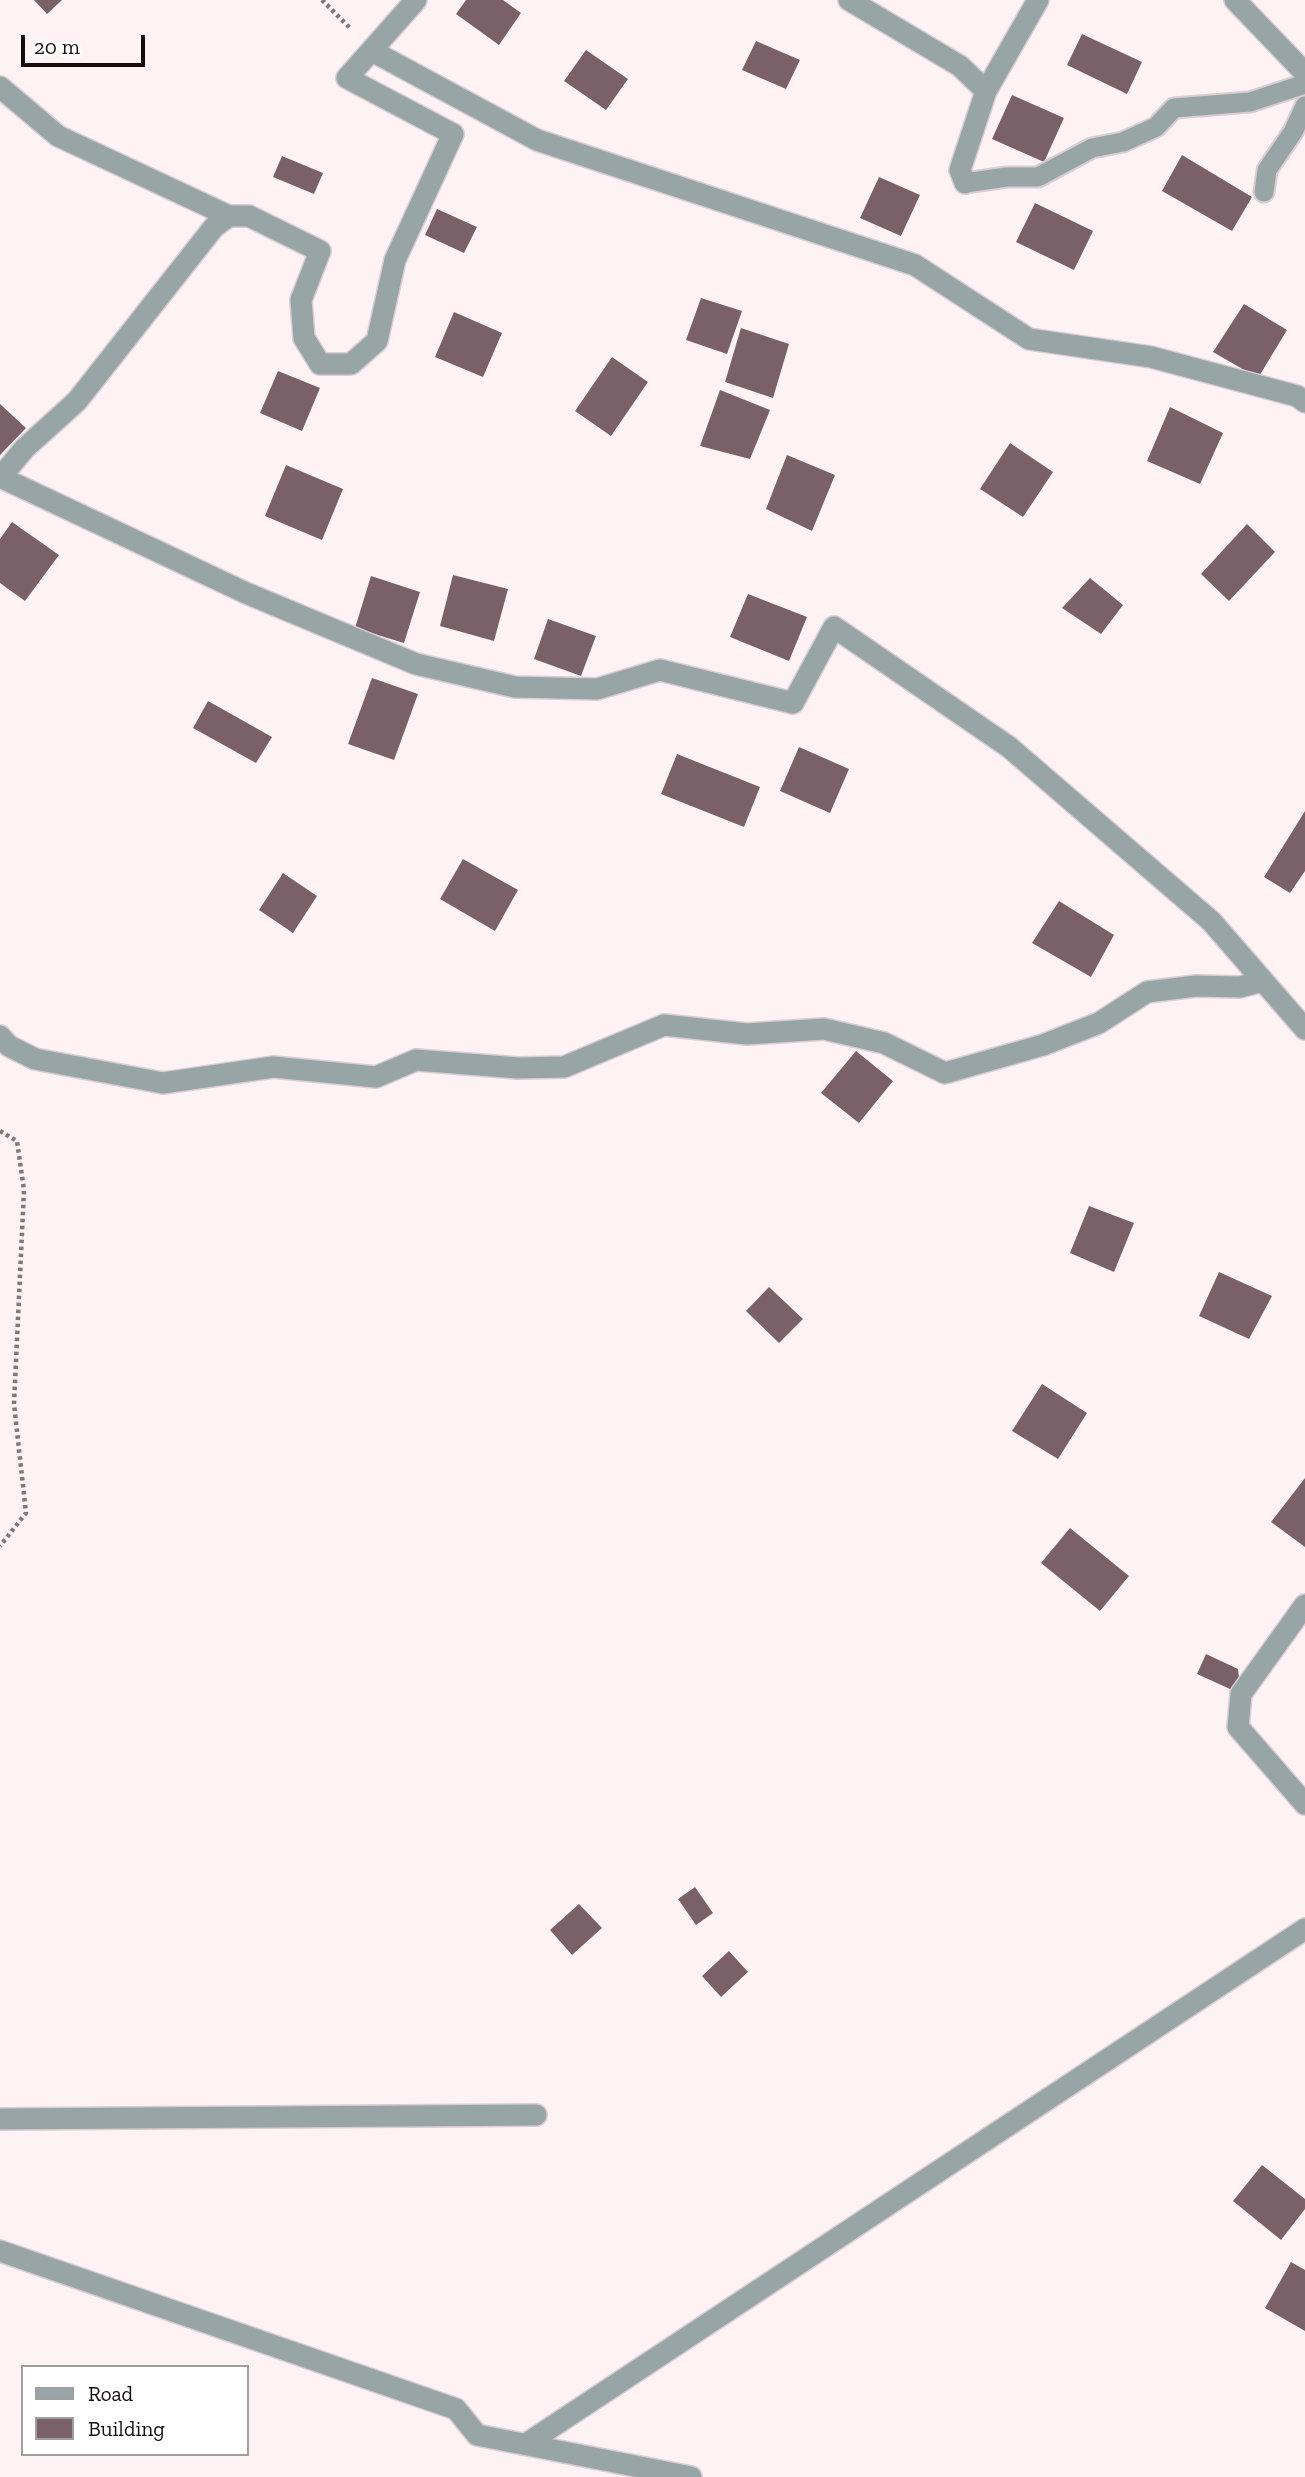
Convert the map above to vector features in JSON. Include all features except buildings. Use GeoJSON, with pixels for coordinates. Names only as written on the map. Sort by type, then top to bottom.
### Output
{"type":"FeatureCollection","features":[{"type":"Feature","properties":{"kind":"street"},"geometry":{"type":"LineString","coordinates":[[0,87],[58,136],[229,216],[249,216],[320,251],[301,300],[304,338],[320,364],[351,364],[377,341],[395,260],[453,134],[347,78],[416,0]]}},
{"type":"Feature","properties":{"kind":"street"},"geometry":{"type":"LineString","coordinates":[[849,0],[960,66],[986,90]]}},
{"type":"Feature","properties":{"kind":"street"},"geometry":{"type":"LineString","coordinates":[[965,183],[960,170],[986,90],[1038,0]]}},
{"type":"Feature","properties":{"kind":"street"},"geometry":{"type":"LineString","coordinates":[[1235,0],[1305,73]]}},
{"type":"Feature","properties":{"kind":"street"},"geometry":{"type":"LineString","coordinates":[[372,51],[537,141],[915,265],[1029,339],[1151,357],[1297,396],[1305,402]]}},
{"type":"Feature","properties":{"kind":"street"},"geometry":{"type":"LineString","coordinates":[[229,216],[214,226],[77,401],[24,449],[0,478],[246,593],[416,664],[515,687],[597,689],[660,670],[793,703],[834,627],[1009,747],[1211,921],[1305,1029]]}},
{"type":"Feature","properties":{"kind":"street"},"geometry":{"type":"LineString","coordinates":[[0,1036],[9,1046],[35,1059],[163,1083],[273,1067],[376,1077],[416,1060],[518,1068],[564,1067],[664,1025],[747,1034],[824,1029],[884,1043],[945,1073],[1043,1045],[1099,1023],[1147,992],[1196,986],[1240,987],[1263,981]]}},
{"type":"Feature","properties":{"kind":"street"},"geometry":{"type":"LineString","coordinates":[[1305,1605],[1241,1694],[1238,1727],[1305,1804]]}},
{"type":"Feature","properties":{"kind":"street"},"geometry":{"type":"LineString","coordinates":[[526,2444],[1305,1928]]}},
{"type":"Feature","properties":{"kind":"street"},"geometry":{"type":"LineString","coordinates":[[0,2119],[536,2115]]}},
{"type":"Feature","properties":{"kind":"street"},"geometry":{"type":"LineString","coordinates":[[0,2250],[456,2409],[477,2435],[691,2477]]}},
{"type":"Feature","properties":{"kind":"lane"},"geometry":{"type":"LineString","coordinates":[[965,183],[1038,177],[1092,148],[1123,142],[1156,127],[1174,107],[1250,102],[1305,83]]}},
{"type":"Feature","properties":{"kind":"lane"},"geometry":{"type":"LineString","coordinates":[[1264,192],[1267,170],[1293,132],[1305,106]]}},
{"type":"Feature","properties":{"kind":"path"},"geometry":{"type":"LineString","coordinates":[[0,1131],[17,1141],[24,1190],[14,1404],[26,1513],[0,1546]]}}]}
